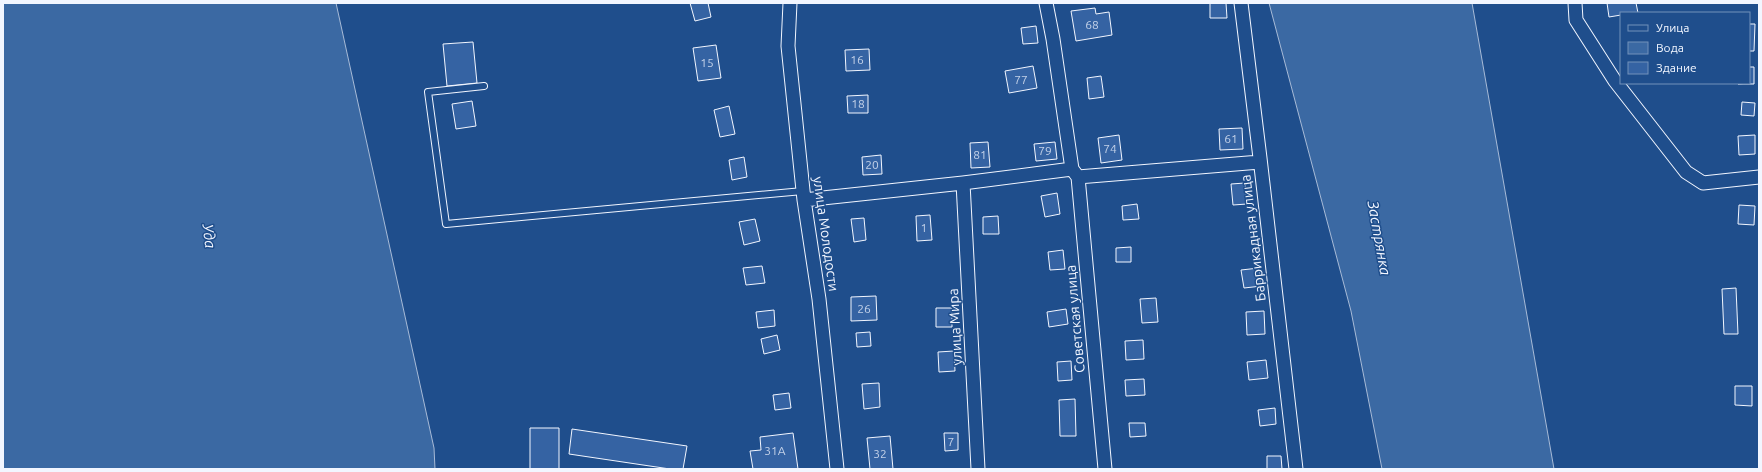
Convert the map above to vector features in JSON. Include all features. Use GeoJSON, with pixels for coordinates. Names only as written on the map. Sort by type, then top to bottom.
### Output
{"type":"FeatureCollection","features":[{"type":"Feature","properties":{"kind":"street","name":"улица Молодости"},"geometry":{"type":"LineString","coordinates":[[790,3],[788,46],[803,195],[819,299],[837,469]]}},
{"type":"Feature","properties":{"kind":"street","name":"Советская улица"},"geometry":{"type":"LineString","coordinates":[[1046,3],[1075,173],[1105,469]]}},
{"type":"Feature","properties":{"kind":"street","name":"Баррикадная улица"},"geometry":{"type":"LineString","coordinates":[[1241,3],[1296,469]]}},
{"type":"Feature","properties":{"kind":"street"},"geometry":{"type":"LineString","coordinates":[[1574,3],[1576,20],[1615,81],[1686,172],[1703,183],[1759,177]]}},
{"type":"Feature","properties":{"kind":"street"},"geometry":{"type":"LineString","coordinates":[[803,195],[1075,173],[1260,162]]}},
{"type":"Feature","properties":{"kind":"street","name":"улица Мира"},"geometry":{"type":"LineString","coordinates":[[963,183],[978,469]]}},
{"type":"Feature","properties":{"kind":"lane"},"geometry":{"type":"LineString","coordinates":[[484,86],[428,92],[446,224],[803,195]]}},
{"type":"Feature","properties":{"kind":"water","name":"Уда"},"geometry":{"type":"Polygon","coordinates":[[[3,3],[336,3],[434,448],[435,469],[3,469],[3,3]]]}},
{"type":"Feature","properties":{"kind":"water","name":"Застрянка"},"geometry":{"type":"Polygon","coordinates":[[[1269,3],[1472,3],[1554,469],[1382,469],[1351,311],[1269,3]]]}},
{"type":"Feature","properties":{"kind":"building"},"geometry":{"type":"Polygon","coordinates":[[[690,3],[708,3],[711,17],[695,21],[690,3]]]}},
{"type":"Feature","properties":{"kind":"building"},"geometry":{"type":"Polygon","coordinates":[[[1210,3],[1226,3],[1227,18],[1210,18],[1210,3]]]}},
{"type":"Feature","properties":{"kind":"building"},"geometry":{"type":"Polygon","coordinates":[[[1607,3],[1636,3],[1638,12],[1620,12],[1620,15],[1609,17],[1607,3]]]}},
{"type":"Feature","properties":{"kind":"building"},"geometry":{"type":"Polygon","coordinates":[[[1095,8],[1096,14],[1109,12],[1112,35],[1076,41],[1071,11],[1095,8]]]}},
{"type":"Feature","properties":{"kind":"building"},"geometry":{"type":"Polygon","coordinates":[[[1750,24],[1755,24],[1754,51],[1750,51],[1750,24]]]}},
{"type":"Feature","properties":{"kind":"building"},"geometry":{"type":"Polygon","coordinates":[[[1036,26],[1038,43],[1023,44],[1021,28],[1036,26]]]}},
{"type":"Feature","properties":{"kind":"building"},"geometry":{"type":"Polygon","coordinates":[[[473,42],[477,83],[447,86],[443,44],[473,42]]]}},
{"type":"Feature","properties":{"kind":"building"},"geometry":{"type":"Polygon","coordinates":[[[716,45],[721,78],[698,81],[693,48],[716,45]]]}},
{"type":"Feature","properties":{"kind":"building"},"geometry":{"type":"Polygon","coordinates":[[[869,49],[870,70],[846,71],[845,50],[869,49]]]}},
{"type":"Feature","properties":{"kind":"building"},"geometry":{"type":"Polygon","coordinates":[[[1033,66],[1037,88],[1009,93],[1005,71],[1033,66]]]}},
{"type":"Feature","properties":{"kind":"building"},"geometry":{"type":"Polygon","coordinates":[[[1750,67],[1754,67],[1754,84],[1750,84],[1750,67]]]}},
{"type":"Feature","properties":{"kind":"building"},"geometry":{"type":"Polygon","coordinates":[[[1101,76],[1104,97],[1089,99],[1087,78],[1101,76]]]}},
{"type":"Feature","properties":{"kind":"building"},"geometry":{"type":"Polygon","coordinates":[[[868,95],[868,113],[848,113],[847,96],[868,95]]]}},
{"type":"Feature","properties":{"kind":"building"},"geometry":{"type":"Polygon","coordinates":[[[472,101],[476,126],[456,129],[452,104],[472,101]]]}},
{"type":"Feature","properties":{"kind":"building"},"geometry":{"type":"Polygon","coordinates":[[[1742,102],[1755,103],[1754,116],[1741,115],[1742,102]]]}},
{"type":"Feature","properties":{"kind":"building"},"geometry":{"type":"Polygon","coordinates":[[[729,106],[735,134],[720,137],[714,110],[729,106]]]}},
{"type":"Feature","properties":{"kind":"building"},"geometry":{"type":"Polygon","coordinates":[[[1242,128],[1243,149],[1220,150],[1219,129],[1242,128]]]}},
{"type":"Feature","properties":{"kind":"building"},"geometry":{"type":"Polygon","coordinates":[[[1119,135],[1122,160],[1101,163],[1098,138],[1119,135]]]}},
{"type":"Feature","properties":{"kind":"building"},"geometry":{"type":"Polygon","coordinates":[[[1755,135],[1755,154],[1739,155],[1738,136],[1755,135]]]}},
{"type":"Feature","properties":{"kind":"building"},"geometry":{"type":"Polygon","coordinates":[[[988,142],[990,167],[971,168],[970,143],[988,142]]]}},
{"type":"Feature","properties":{"kind":"building"},"geometry":{"type":"Polygon","coordinates":[[[1055,142],[1057,159],[1036,161],[1034,144],[1055,142]]]}},
{"type":"Feature","properties":{"kind":"building"},"geometry":{"type":"Polygon","coordinates":[[[881,155],[882,174],[863,175],[862,157],[881,155]]]}},
{"type":"Feature","properties":{"kind":"building"},"geometry":{"type":"Polygon","coordinates":[[[744,157],[747,177],[732,180],[729,160],[744,157]]]}},
{"type":"Feature","properties":{"kind":"building"},"geometry":{"type":"Polygon","coordinates":[[[1245,183],[1247,204],[1233,205],[1231,184],[1245,183]]]}},
{"type":"Feature","properties":{"kind":"building"},"geometry":{"type":"Polygon","coordinates":[[[1057,193],[1060,214],[1045,217],[1041,196],[1057,193]]]}},
{"type":"Feature","properties":{"kind":"building"},"geometry":{"type":"Polygon","coordinates":[[[1137,204],[1139,219],[1123,220],[1122,206],[1137,204]]]}},
{"type":"Feature","properties":{"kind":"building"},"geometry":{"type":"Polygon","coordinates":[[[1739,205],[1755,206],[1754,225],[1738,224],[1739,205]]]}},
{"type":"Feature","properties":{"kind":"building"},"geometry":{"type":"Polygon","coordinates":[[[930,215],[932,240],[917,241],[916,216],[930,215]]]}},
{"type":"Feature","properties":{"kind":"building"},"geometry":{"type":"Polygon","coordinates":[[[998,216],[999,234],[983,234],[983,217],[998,216]]]}},
{"type":"Feature","properties":{"kind":"building"},"geometry":{"type":"Polygon","coordinates":[[[864,218],[866,240],[854,242],[851,219],[864,218]]]}},
{"type":"Feature","properties":{"kind":"building"},"geometry":{"type":"Polygon","coordinates":[[[755,219],[760,241],[744,245],[739,222],[755,219]]]}},
{"type":"Feature","properties":{"kind":"building"},"geometry":{"type":"Polygon","coordinates":[[[1131,247],[1131,262],[1116,262],[1116,248],[1131,247]]]}},
{"type":"Feature","properties":{"kind":"building"},"geometry":{"type":"Polygon","coordinates":[[[1063,250],[1065,269],[1050,270],[1048,252],[1063,250]]]}},
{"type":"Feature","properties":{"kind":"building"},"geometry":{"type":"Polygon","coordinates":[[[762,266],[765,283],[746,285],[743,268],[762,266]]]}},
{"type":"Feature","properties":{"kind":"building"},"geometry":{"type":"Polygon","coordinates":[[[1259,268],[1262,286],[1244,288],[1241,270],[1259,268]]]}},
{"type":"Feature","properties":{"kind":"building"},"geometry":{"type":"Polygon","coordinates":[[[1736,288],[1738,334],[1724,334],[1722,289],[1736,288]]]}},
{"type":"Feature","properties":{"kind":"building"},"geometry":{"type":"Polygon","coordinates":[[[876,296],[877,320],[851,321],[851,297],[876,296]]]}},
{"type":"Feature","properties":{"kind":"building"},"geometry":{"type":"Polygon","coordinates":[[[1156,298],[1158,322],[1142,323],[1140,299],[1156,298]]]}},
{"type":"Feature","properties":{"kind":"building"},"geometry":{"type":"Polygon","coordinates":[[[936,308],[952,308],[952,327],[936,327],[936,308]]]}},
{"type":"Feature","properties":{"kind":"building"},"geometry":{"type":"Polygon","coordinates":[[[1066,309],[1068,324],[1049,327],[1047,312],[1066,309]]]}},
{"type":"Feature","properties":{"kind":"building"},"geometry":{"type":"Polygon","coordinates":[[[774,310],[775,326],[758,328],[756,312],[774,310]]]}},
{"type":"Feature","properties":{"kind":"building"},"geometry":{"type":"Polygon","coordinates":[[[1264,311],[1265,334],[1247,335],[1246,312],[1264,311]]]}},
{"type":"Feature","properties":{"kind":"building"},"geometry":{"type":"Polygon","coordinates":[[[870,332],[871,346],[857,347],[856,333],[870,332]]]}},
{"type":"Feature","properties":{"kind":"building"},"geometry":{"type":"Polygon","coordinates":[[[777,335],[780,350],[764,354],[761,339],[777,335]]]}},
{"type":"Feature","properties":{"kind":"building"},"geometry":{"type":"Polygon","coordinates":[[[1143,340],[1144,359],[1126,360],[1125,341],[1143,340]]]}},
{"type":"Feature","properties":{"kind":"building"},"geometry":{"type":"Polygon","coordinates":[[[954,351],[955,371],[939,372],[938,352],[954,351]]]}},
{"type":"Feature","properties":{"kind":"building"},"geometry":{"type":"Polygon","coordinates":[[[1266,360],[1268,378],[1249,380],[1247,362],[1266,360]]]}},
{"type":"Feature","properties":{"kind":"building"},"geometry":{"type":"Polygon","coordinates":[[[1071,361],[1072,380],[1058,381],[1057,362],[1071,361]]]}},
{"type":"Feature","properties":{"kind":"building"},"geometry":{"type":"Polygon","coordinates":[[[1144,379],[1145,395],[1126,396],[1125,380],[1144,379]]]}},
{"type":"Feature","properties":{"kind":"building"},"geometry":{"type":"Polygon","coordinates":[[[879,383],[880,407],[864,409],[862,384],[879,383]]]}},
{"type":"Feature","properties":{"kind":"building"},"geometry":{"type":"Polygon","coordinates":[[[1735,386],[1752,386],[1752,406],[1735,405],[1735,386]]]}},
{"type":"Feature","properties":{"kind":"building"},"geometry":{"type":"Polygon","coordinates":[[[789,393],[791,408],[775,410],[773,395],[789,393]]]}},
{"type":"Feature","properties":{"kind":"building"},"geometry":{"type":"Polygon","coordinates":[[[1075,399],[1076,436],[1060,436],[1059,400],[1075,399]]]}},
{"type":"Feature","properties":{"kind":"building"},"geometry":{"type":"Polygon","coordinates":[[[1275,408],[1276,424],[1260,426],[1258,410],[1275,408]]]}},
{"type":"Feature","properties":{"kind":"building"},"geometry":{"type":"Polygon","coordinates":[[[1129,423],[1145,423],[1146,436],[1130,437],[1129,423]]]}},
{"type":"Feature","properties":{"kind":"building"},"geometry":{"type":"Polygon","coordinates":[[[530,428],[559,428],[559,469],[530,469],[530,428]]]}},
{"type":"Feature","properties":{"kind":"building"},"geometry":{"type":"Polygon","coordinates":[[[572,429],[687,446],[683,469],[670,469],[569,454],[572,429]]]}},
{"type":"Feature","properties":{"kind":"building"},"geometry":{"type":"Polygon","coordinates":[[[793,433],[798,469],[753,469],[750,451],[761,450],[760,437],[793,433]]]}},
{"type":"Feature","properties":{"kind":"building"},"geometry":{"type":"Polygon","coordinates":[[[944,433],[958,433],[958,450],[945,451],[944,433]]]}},
{"type":"Feature","properties":{"kind":"building"},"geometry":{"type":"Polygon","coordinates":[[[890,436],[893,469],[870,469],[867,438],[890,436]]]}},
{"type":"Feature","properties":{"kind":"building"},"geometry":{"type":"Polygon","coordinates":[[[1267,456],[1281,456],[1282,469],[1267,469],[1267,456]]]}}]}
